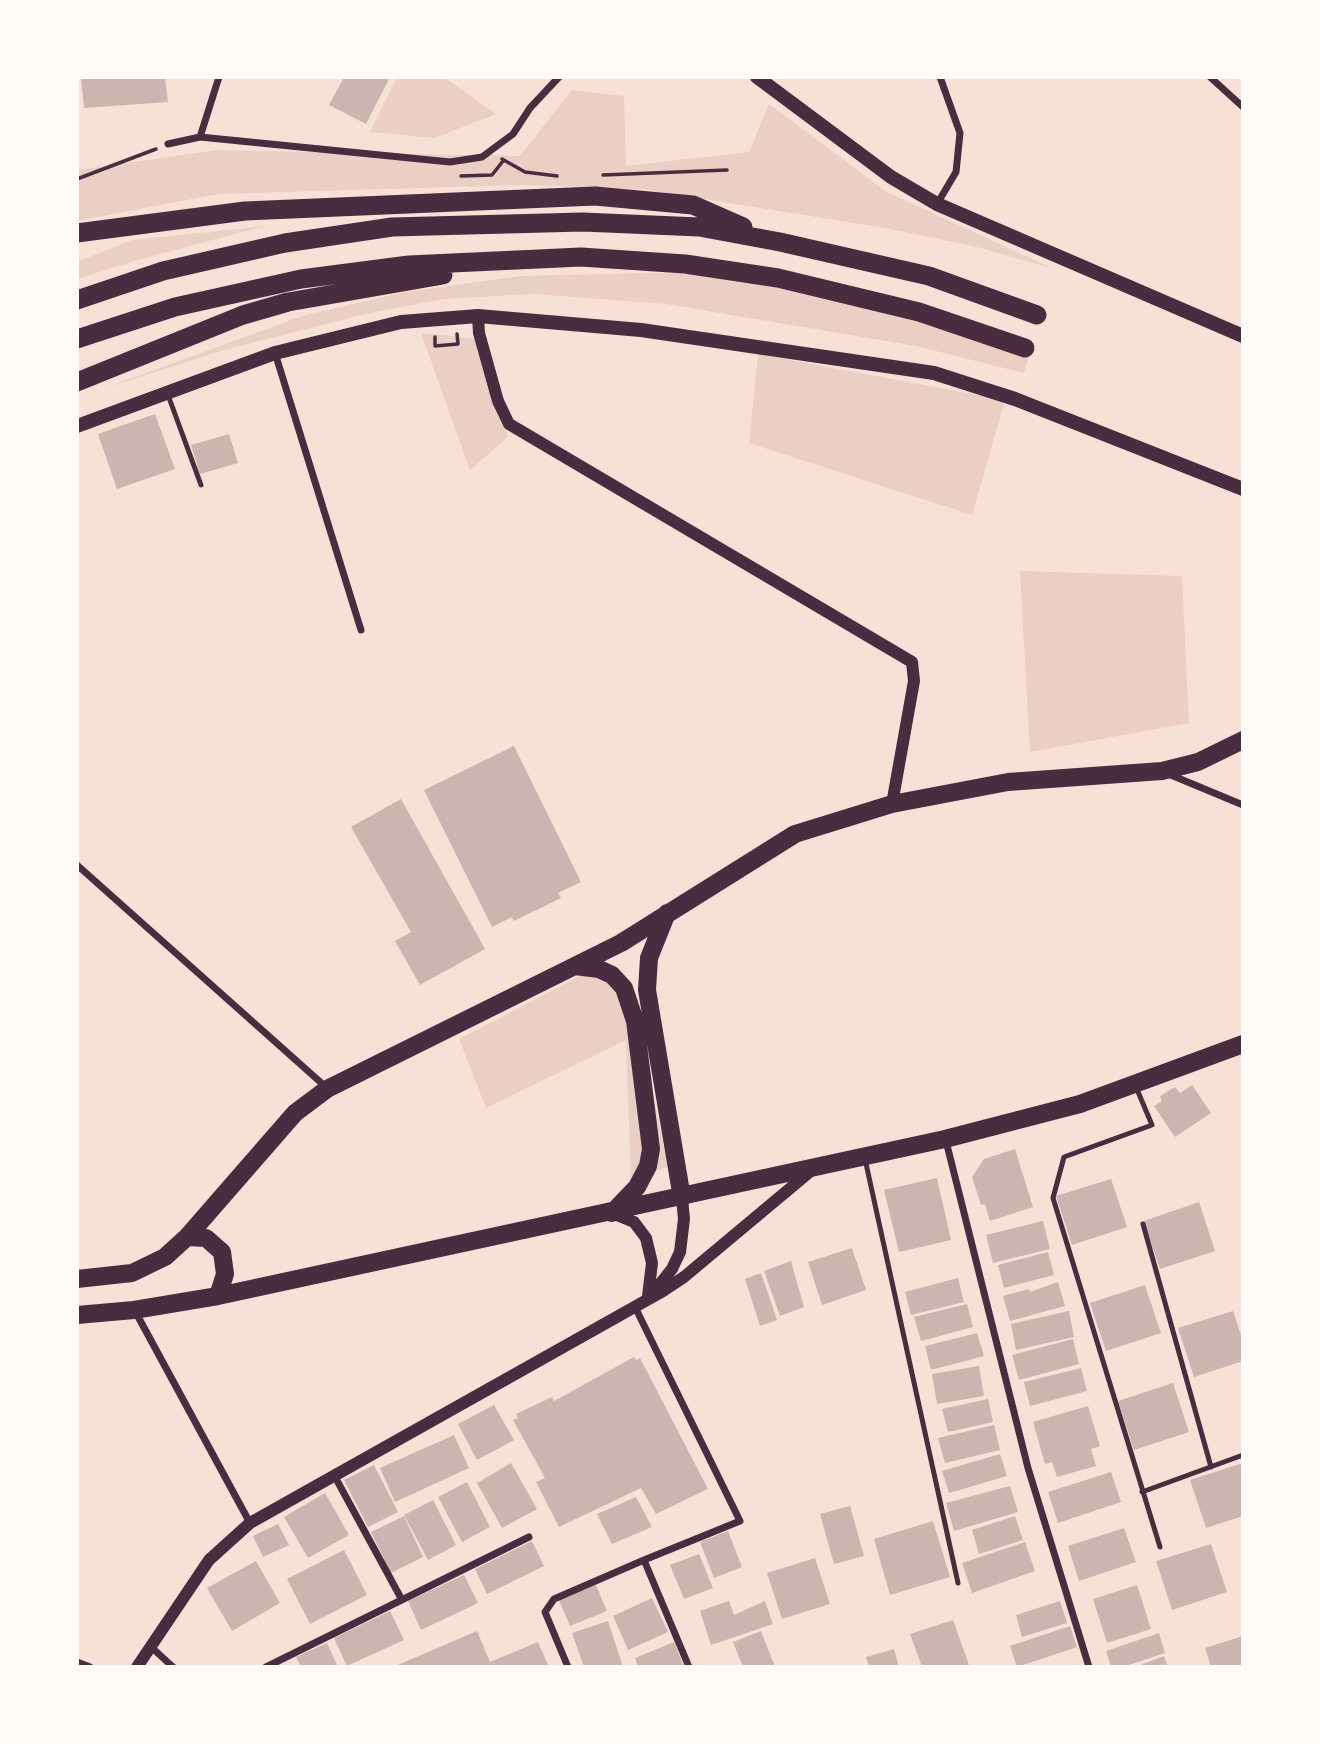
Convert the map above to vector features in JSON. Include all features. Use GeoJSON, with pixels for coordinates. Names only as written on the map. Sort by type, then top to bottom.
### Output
{"type":"FeatureCollection","features":[{"type":"Feature","properties":{"kind":"highway"},"geometry":{"type":"LineString","coordinates":[[77,233],[178,222],[245,211],[595,196],[693,205],[780,242]]}},
{"type":"Feature","properties":{"kind":"highway"},"geometry":{"type":"LineString","coordinates":[[77,247],[178,222]]}},
{"type":"Feature","properties":{"kind":"highway"},"geometry":{"type":"LineString","coordinates":[[77,300],[163,271],[285,243],[392,227],[583,222],[699,227],[780,242],[929,276],[1037,315]]}},
{"type":"Feature","properties":{"kind":"highway"},"geometry":{"type":"LineString","coordinates":[[77,339],[175,307],[301,279],[409,265],[581,257],[685,264],[778,278],[919,312],[1025,348]]}},
{"type":"Feature","properties":{"kind":"highway"},"geometry":{"type":"LineString","coordinates":[[77,383],[243,315],[288,302],[412,279],[581,257]]}},
{"type":"Feature","properties":{"kind":"main road"},"geometry":{"type":"LineString","coordinates":[[757,77],[891,177],[937,204],[1243,336]]}},
{"type":"Feature","properties":{"kind":"main road"},"geometry":{"type":"LineString","coordinates":[[77,426],[275,353],[401,322],[478,316],[641,330],[934,373],[1015,400],[1243,489]]}},
{"type":"Feature","properties":{"kind":"main road"},"geometry":{"type":"LineString","coordinates":[[77,1279],[132,1273],[165,1257],[187,1237],[295,1113],[327,1088],[621,943],[795,834],[892,804],[1008,782],[1161,771],[1198,762],[1243,740]]}},
{"type":"Feature","properties":{"kind":"main road"},"geometry":{"type":"LineString","coordinates":[[667,913],[649,958],[647,990],[682,1198]]}},
{"type":"Feature","properties":{"kind":"main road"},"geometry":{"type":"LineString","coordinates":[[574,966],[599,969],[612,975],[624,988],[635,1021],[651,1149],[648,1166],[637,1187],[612,1213]]}},
{"type":"Feature","properties":{"kind":"main road"},"geometry":{"type":"LineString","coordinates":[[77,1315],[134,1310],[218,1296],[946,1139],[1080,1104],[1243,1044]]}},
{"type":"Feature","properties":{"kind":"main road"},"geometry":{"type":"LineString","coordinates":[[187,1237],[206,1238],[222,1252],[225,1274],[218,1296]]}},
{"type":"Feature","properties":{"kind":"street"},"geometry":{"type":"LineString","coordinates":[[200,136],[219,77]]}},
{"type":"Feature","properties":{"kind":"street"},"geometry":{"type":"LineString","coordinates":[[168,144],[200,136],[450,162],[482,158],[513,134],[530,107],[559,77]]}},
{"type":"Feature","properties":{"kind":"street"},"geometry":{"type":"LineString","coordinates":[[937,204],[956,172],[960,133],[940,77]]}},
{"type":"Feature","properties":{"kind":"street"},"geometry":{"type":"LineString","coordinates":[[1210,77],[1243,107]]}},
{"type":"Feature","properties":{"kind":"street"},"geometry":{"type":"LineString","coordinates":[[478,316],[479,333],[495,390],[509,424],[912,662],[914,681],[892,804]]}},
{"type":"Feature","properties":{"kind":"street"},"geometry":{"type":"LineString","coordinates":[[275,353],[361,630]]}},
{"type":"Feature","properties":{"kind":"street"},"geometry":{"type":"LineString","coordinates":[[1161,771],[1243,805]]}},
{"type":"Feature","properties":{"kind":"street"},"geometry":{"type":"LineString","coordinates":[[77,865],[327,1088]]}},
{"type":"Feature","properties":{"kind":"street"},"geometry":{"type":"LineString","coordinates":[[946,1139],[1028,1468],[1089,1667]]}},
{"type":"Feature","properties":{"kind":"street"},"geometry":{"type":"LineString","coordinates":[[137,1667],[209,1560],[250,1523],[648,1300],[684,1277],[812,1169]]}},
{"type":"Feature","properties":{"kind":"street"},"geometry":{"type":"LineString","coordinates":[[648,1300],[672,1269],[680,1252],[684,1227],[682,1198]]}},
{"type":"Feature","properties":{"kind":"street"},"geometry":{"type":"LineString","coordinates":[[612,1213],[634,1222],[646,1238],[652,1263],[648,1300]]}},
{"type":"Feature","properties":{"kind":"street"},"geometry":{"type":"LineString","coordinates":[[568,1667],[545,1612],[554,1600],[740,1521],[635,1307]]}},
{"type":"Feature","properties":{"kind":"street"},"geometry":{"type":"LineString","coordinates":[[134,1310],[250,1523]]}},
{"type":"Feature","properties":{"kind":"street"},"geometry":{"type":"LineString","coordinates":[[334,1475],[402,1600]]}},
{"type":"Feature","properties":{"kind":"street"},"geometry":{"type":"LineString","coordinates":[[266,1667],[530,1537]]}},
{"type":"Feature","properties":{"kind":"street"},"geometry":{"type":"LineString","coordinates":[[643,1560],[690,1667]]}},
{"type":"Feature","properties":{"kind":"street"},"geometry":{"type":"LineString","coordinates":[[150,1646],[173,1667]]}},
{"type":"Feature","properties":{"kind":"street"},"geometry":{"type":"LineString","coordinates":[[77,1662],[90,1667]]}},
{"type":"Feature","properties":{"kind":"lane"},"geometry":{"type":"LineString","coordinates":[[167,392],[201,485]]}},
{"type":"Feature","properties":{"kind":"lane"},"geometry":{"type":"LineString","coordinates":[[1135,1084],[1152,1125],[1064,1157],[1053,1198],[1160,1547]]}},
{"type":"Feature","properties":{"kind":"lane"},"geometry":{"type":"LineString","coordinates":[[864,1156],[958,1583]]}},
{"type":"Feature","properties":{"kind":"lane"},"geometry":{"type":"LineString","coordinates":[[1143,1224],[1211,1467]]}},
{"type":"Feature","properties":{"kind":"lane"},"geometry":{"type":"LineString","coordinates":[[1142,1492],[1243,1455]]}},
{"type":"Feature","properties":{"kind":"path"},"geometry":{"type":"LineString","coordinates":[[77,179],[168,144]]}},
{"type":"Feature","properties":{"kind":"path"},"geometry":{"type":"LineString","coordinates":[[503,160],[525,172],[563,177]]}},
{"type":"Feature","properties":{"kind":"path"},"geometry":{"type":"LineString","coordinates":[[590,176],[727,170]]}},
{"type":"Feature","properties":{"kind":"path"},"geometry":{"type":"LineString","coordinates":[[434,338],[435,346],[458,344]]}},
{"type":"Feature","properties":{"kind":"shaded area"},"geometry":{"type":"Polygon","coordinates":[[[397,77],[444,77],[496,114],[435,138],[370,132],[397,77]]]}},
{"type":"Feature","properties":{"kind":"shaded area"},"geometry":{"type":"Polygon","coordinates":[[[572,90],[624,96],[626,166],[749,152],[769,104],[887,192],[1054,269],[977,247],[885,228],[642,189],[521,185],[218,194],[77,221],[77,170],[217,150],[520,156],[572,90]]]}},
{"type":"Feature","properties":{"kind":"shaded area"},"geometry":{"type":"Polygon","coordinates":[[[265,226],[77,279],[77,262],[132,240],[265,226]]]}},
{"type":"Feature","properties":{"kind":"shaded area"},"geometry":{"type":"Polygon","coordinates":[[[690,272],[802,284],[1031,348],[1024,373],[916,346],[666,304],[534,294],[444,299],[365,314],[224,350],[102,389],[302,316],[405,292],[521,276],[690,272]]]}},
{"type":"Feature","properties":{"kind":"shaded area"},"geometry":{"type":"Polygon","coordinates":[[[421,333],[478,339],[508,437],[470,470],[421,333]]]}},
{"type":"Feature","properties":{"kind":"shaded area"},"geometry":{"type":"Polygon","coordinates":[[[758,354],[1005,400],[972,515],[749,443],[758,354]]]}},
{"type":"Feature","properties":{"kind":"shaded area"},"geometry":{"type":"Polygon","coordinates":[[[1020,571],[1182,576],[1189,723],[1030,752],[1020,571]]]}},
{"type":"Feature","properties":{"kind":"shaded area"},"geometry":{"type":"Polygon","coordinates":[[[599,966],[632,993],[668,1167],[631,1180],[626,1040],[486,1108],[459,1039],[599,966]]]}},
{"type":"Feature","properties":{"kind":"building"},"geometry":{"type":"Polygon","coordinates":[[[81,77],[165,77],[168,102],[84,108],[81,77]]]}},
{"type":"Feature","properties":{"kind":"building"},"geometry":{"type":"Polygon","coordinates":[[[344,77],[390,77],[366,124],[329,105],[344,77]]]}},
{"type":"Feature","properties":{"kind":"building"},"geometry":{"type":"Polygon","coordinates":[[[155,414],[175,469],[117,489],[98,434],[155,414]]]}},
{"type":"Feature","properties":{"kind":"building"},"geometry":{"type":"Polygon","coordinates":[[[229,434],[238,463],[200,474],[191,445],[229,434]]]}},
{"type":"Feature","properties":{"kind":"building"},"geometry":{"type":"Polygon","coordinates":[[[514,746],[581,882],[558,893],[561,898],[514,921],[512,917],[492,927],[424,790],[514,746]]]}},
{"type":"Feature","properties":{"kind":"building"},"geometry":{"type":"Polygon","coordinates":[[[401,799],[485,949],[420,985],[395,941],[411,932],[351,827],[401,799]]]}},
{"type":"Feature","properties":{"kind":"building"},"geometry":{"type":"Polygon","coordinates":[[[1192,1085],[1211,1113],[1175,1137],[1154,1106],[1162,1101],[1160,1096],[1175,1087],[1180,1093],[1192,1085]]]}},
{"type":"Feature","properties":{"kind":"building"},"geometry":{"type":"Polygon","coordinates":[[[1015,1149],[1033,1207],[990,1221],[985,1204],[981,1205],[972,1177],[984,1159],[1015,1149]]]}},
{"type":"Feature","properties":{"kind":"building"},"geometry":{"type":"Polygon","coordinates":[[[937,1178],[951,1240],[899,1252],[884,1190],[937,1178]]]}},
{"type":"Feature","properties":{"kind":"building"},"geometry":{"type":"Polygon","coordinates":[[[1111,1179],[1127,1227],[1072,1245],[1056,1196],[1111,1179]]]}},
{"type":"Feature","properties":{"kind":"building"},"geometry":{"type":"Polygon","coordinates":[[[1199,1202],[1215,1251],[1160,1269],[1144,1221],[1199,1202]]]}},
{"type":"Feature","properties":{"kind":"building"},"geometry":{"type":"Polygon","coordinates":[[[1043,1221],[1050,1249],[993,1263],[986,1235],[1043,1221]]]}},
{"type":"Feature","properties":{"kind":"building"},"geometry":{"type":"Polygon","coordinates":[[[852,1248],[866,1290],[822,1305],[808,1262],[852,1248]]]}},
{"type":"Feature","properties":{"kind":"building"},"geometry":{"type":"Polygon","coordinates":[[[1048,1252],[1054,1275],[1004,1288],[998,1265],[1048,1252]]]}},
{"type":"Feature","properties":{"kind":"building"},"geometry":{"type":"Polygon","coordinates":[[[791,1261],[804,1307],[780,1316],[764,1271],[791,1261]]]}},
{"type":"Feature","properties":{"kind":"building"},"geometry":{"type":"Polygon","coordinates":[[[761,1273],[777,1320],[760,1326],[745,1279],[761,1273]]]}},
{"type":"Feature","properties":{"kind":"building"},"geometry":{"type":"Polygon","coordinates":[[[958,1278],[964,1302],[911,1315],[905,1292],[958,1278]]]}},
{"type":"Feature","properties":{"kind":"building"},"geometry":{"type":"Polygon","coordinates":[[[1058,1282],[1065,1306],[1010,1321],[1003,1296],[1029,1289],[1030,1292],[1058,1282]]]}},
{"type":"Feature","properties":{"kind":"building"},"geometry":{"type":"Polygon","coordinates":[[[1145,1285],[1161,1333],[1106,1351],[1090,1303],[1145,1285]]]}},
{"type":"Feature","properties":{"kind":"building"},"geometry":{"type":"Polygon","coordinates":[[[967,1304],[973,1327],[921,1341],[914,1317],[967,1304]]]}},
{"type":"Feature","properties":{"kind":"building"},"geometry":{"type":"Polygon","coordinates":[[[1069,1311],[1074,1337],[1016,1350],[1011,1324],[1069,1311]]]}},
{"type":"Feature","properties":{"kind":"building"},"geometry":{"type":"Polygon","coordinates":[[[1233,1311],[1243,1341],[1243,1361],[1194,1377],[1178,1328],[1233,1311]]]}},
{"type":"Feature","properties":{"kind":"building"},"geometry":{"type":"Polygon","coordinates":[[[977,1333],[984,1356],[931,1370],[925,1346],[977,1333]]]}},
{"type":"Feature","properties":{"kind":"building"},"geometry":{"type":"Polygon","coordinates":[[[1073,1339],[1079,1364],[1019,1380],[1012,1355],[1073,1339]]]}},
{"type":"Feature","properties":{"kind":"building"},"geometry":{"type":"Polygon","coordinates":[[[634,1357],[636,1360],[640,1358],[708,1489],[656,1514],[641,1488],[559,1527],[536,1482],[545,1478],[513,1420],[518,1418],[516,1414],[552,1397],[554,1401],[634,1357]]]}},
{"type":"Feature","properties":{"kind":"building"},"geometry":{"type":"Polygon","coordinates":[[[979,1366],[984,1396],[937,1404],[932,1374],[979,1366]]]}},
{"type":"Feature","properties":{"kind":"building"},"geometry":{"type":"Polygon","coordinates":[[[1081,1368],[1087,1391],[1030,1406],[1024,1382],[1081,1368]]]}},
{"type":"Feature","properties":{"kind":"building"},"geometry":{"type":"Polygon","coordinates":[[[1173,1383],[1189,1432],[1134,1450],[1118,1401],[1173,1383]]]}},
{"type":"Feature","properties":{"kind":"building"},"geometry":{"type":"Polygon","coordinates":[[[988,1399],[993,1422],[948,1432],[942,1409],[988,1399]]]}},
{"type":"Feature","properties":{"kind":"building"},"geometry":{"type":"Polygon","coordinates":[[[494,1405],[514,1440],[477,1460],[458,1424],[494,1405]]]}},
{"type":"Feature","properties":{"kind":"building"},"geometry":{"type":"Polygon","coordinates":[[[1088,1406],[1100,1446],[1091,1449],[1096,1466],[1057,1477],[1052,1462],[1045,1464],[1033,1422],[1088,1406]]]}},
{"type":"Feature","properties":{"kind":"building"},"geometry":{"type":"Polygon","coordinates":[[[994,1425],[1000,1450],[945,1463],[938,1438],[994,1425]]]}},
{"type":"Feature","properties":{"kind":"building"},"geometry":{"type":"Polygon","coordinates":[[[454,1435],[469,1468],[395,1502],[380,1468],[454,1435]]]}},
{"type":"Feature","properties":{"kind":"building"},"geometry":{"type":"Polygon","coordinates":[[[1000,1454],[1007,1476],[949,1493],[942,1471],[1000,1454]]]}},
{"type":"Feature","properties":{"kind":"building"},"geometry":{"type":"Polygon","coordinates":[[[511,1463],[537,1509],[502,1528],[477,1483],[511,1463]]]}},
{"type":"Feature","properties":{"kind":"building"},"geometry":{"type":"Polygon","coordinates":[[[1243,1463],[1243,1516],[1206,1528],[1190,1480],[1243,1463]]]}},
{"type":"Feature","properties":{"kind":"building"},"geometry":{"type":"Polygon","coordinates":[[[374,1465],[398,1512],[368,1527],[344,1480],[374,1465]]]}},
{"type":"Feature","properties":{"kind":"building"},"geometry":{"type":"Polygon","coordinates":[[[1111,1472],[1121,1502],[1058,1523],[1048,1492],[1111,1472]]]}},
{"type":"Feature","properties":{"kind":"building"},"geometry":{"type":"Polygon","coordinates":[[[467,1482],[490,1527],[462,1542],[438,1497],[467,1482]]]}},
{"type":"Feature","properties":{"kind":"building"},"geometry":{"type":"Polygon","coordinates":[[[1010,1486],[1018,1512],[954,1531],[946,1503],[1010,1486]]]}},
{"type":"Feature","properties":{"kind":"building"},"geometry":{"type":"Polygon","coordinates":[[[325,1493],[349,1535],[308,1558],[284,1517],[325,1493]]]}},
{"type":"Feature","properties":{"kind":"building"},"geometry":{"type":"Polygon","coordinates":[[[636,1497],[652,1527],[612,1544],[597,1514],[636,1497]]]}},
{"type":"Feature","properties":{"kind":"building"},"geometry":{"type":"Polygon","coordinates":[[[433,1500],[456,1545],[428,1560],[404,1515],[433,1500]]]}},
{"type":"Feature","properties":{"kind":"building"},"geometry":{"type":"Polygon","coordinates":[[[850,1506],[864,1556],[834,1564],[820,1514],[850,1506]]]}},
{"type":"Feature","properties":{"kind":"building"},"geometry":{"type":"Polygon","coordinates":[[[404,1516],[423,1557],[391,1573],[371,1532],[404,1516]]]}},
{"type":"Feature","properties":{"kind":"building"},"geometry":{"type":"Polygon","coordinates":[[[1015,1516],[1023,1540],[979,1554],[972,1530],[1015,1516]]]}},
{"type":"Feature","properties":{"kind":"building"},"geometry":{"type":"Polygon","coordinates":[[[933,1521],[950,1577],[890,1595],[874,1539],[933,1521]]]}},
{"type":"Feature","properties":{"kind":"building"},"geometry":{"type":"Polygon","coordinates":[[[278,1524],[289,1545],[263,1557],[253,1536],[278,1524]]]}},
{"type":"Feature","properties":{"kind":"building"},"geometry":{"type":"Polygon","coordinates":[[[1124,1528],[1136,1562],[1079,1581],[1068,1546],[1124,1528]]]}},
{"type":"Feature","properties":{"kind":"building"},"geometry":{"type":"Polygon","coordinates":[[[728,1531],[742,1567],[714,1578],[700,1542],[728,1531]]]}},
{"type":"Feature","properties":{"kind":"building"},"geometry":{"type":"Polygon","coordinates":[[[532,1541],[544,1566],[487,1594],[475,1569],[532,1541]]]}},
{"type":"Feature","properties":{"kind":"building"},"geometry":{"type":"Polygon","coordinates":[[[1025,1542],[1035,1571],[972,1593],[962,1563],[1025,1542]]]}},
{"type":"Feature","properties":{"kind":"building"},"geometry":{"type":"Polygon","coordinates":[[[1211,1544],[1227,1592],[1172,1610],[1156,1561],[1211,1544]]]}},
{"type":"Feature","properties":{"kind":"building"},"geometry":{"type":"Polygon","coordinates":[[[344,1550],[367,1595],[310,1624],[287,1579],[344,1550]]]}},
{"type":"Feature","properties":{"kind":"building"},"geometry":{"type":"Polygon","coordinates":[[[699,1554],[713,1588],[684,1599],[670,1565],[699,1554]]]}},
{"type":"Feature","properties":{"kind":"building"},"geometry":{"type":"Polygon","coordinates":[[[815,1558],[830,1604],[782,1619],[767,1573],[815,1558]]]}},
{"type":"Feature","properties":{"kind":"building"},"geometry":{"type":"Polygon","coordinates":[[[256,1561],[280,1603],[232,1631],[207,1588],[256,1561]]]}},
{"type":"Feature","properties":{"kind":"building"},"geometry":{"type":"Polygon","coordinates":[[[464,1575],[478,1603],[421,1630],[408,1601],[464,1575]]]}},
{"type":"Feature","properties":{"kind":"building"},"geometry":{"type":"Polygon","coordinates":[[[596,1585],[607,1611],[570,1626],[559,1600],[596,1585]]]}},
{"type":"Feature","properties":{"kind":"building"},"geometry":{"type":"Polygon","coordinates":[[[1137,1585],[1151,1629],[1107,1643],[1093,1599],[1137,1585]]]}},
{"type":"Feature","properties":{"kind":"building"},"geometry":{"type":"Polygon","coordinates":[[[652,1598],[668,1632],[628,1650],[613,1616],[652,1598]]]}},
{"type":"Feature","properties":{"kind":"building"},"geometry":{"type":"Polygon","coordinates":[[[729,1601],[734,1615],[765,1601],[773,1624],[711,1645],[700,1611],[729,1601]]]}},
{"type":"Feature","properties":{"kind":"building"},"geometry":{"type":"Polygon","coordinates":[[[1060,1601],[1067,1623],[1022,1637],[1016,1615],[1060,1601]]]}},
{"type":"Feature","properties":{"kind":"building"},"geometry":{"type":"Polygon","coordinates":[[[390,1611],[404,1640],[347,1666],[334,1638],[390,1611]]]}},
{"type":"Feature","properties":{"kind":"building"},"geometry":{"type":"Polygon","coordinates":[[[953,1620],[969,1665],[922,1667],[910,1634],[953,1620]]]}},
{"type":"Feature","properties":{"kind":"building"},"geometry":{"type":"Polygon","coordinates":[[[608,1621],[623,1667],[584,1667],[572,1633],[608,1621]]]}},
{"type":"Feature","properties":{"kind":"building"},"geometry":{"type":"Polygon","coordinates":[[[1070,1626],[1077,1647],[1017,1667],[1010,1646],[1070,1626]]]}},
{"type":"Feature","properties":{"kind":"building"},"geometry":{"type":"Polygon","coordinates":[[[477,1631],[490,1662],[538,1642],[549,1667],[393,1667],[477,1631]]]}},
{"type":"Feature","properties":{"kind":"building"},"geometry":{"type":"Polygon","coordinates":[[[761,1631],[775,1667],[743,1667],[733,1642],[761,1631]]]}},
{"type":"Feature","properties":{"kind":"building"},"geometry":{"type":"Polygon","coordinates":[[[1159,1633],[1165,1653],[1123,1667],[1111,1667],[1106,1651],[1159,1633]]]}},
{"type":"Feature","properties":{"kind":"building"},"geometry":{"type":"Polygon","coordinates":[[[1243,1636],[1243,1667],[1211,1667],[1205,1648],[1243,1636]]]}},
{"type":"Feature","properties":{"kind":"building"},"geometry":{"type":"Polygon","coordinates":[[[674,1642],[684,1667],[638,1667],[635,1658],[674,1642]]]}},
{"type":"Feature","properties":{"kind":"building"},"geometry":{"type":"Polygon","coordinates":[[[327,1643],[338,1667],[301,1667],[296,1657],[327,1643]]]}},
{"type":"Feature","properties":{"kind":"building"},"geometry":{"type":"Polygon","coordinates":[[[894,1649],[899,1667],[869,1667],[866,1657],[894,1649]]]}},
{"type":"Feature","properties":{"kind":"building"},"geometry":{"type":"Polygon","coordinates":[[[1164,1656],[1168,1667],[1135,1667],[1164,1656]]]}}]}
